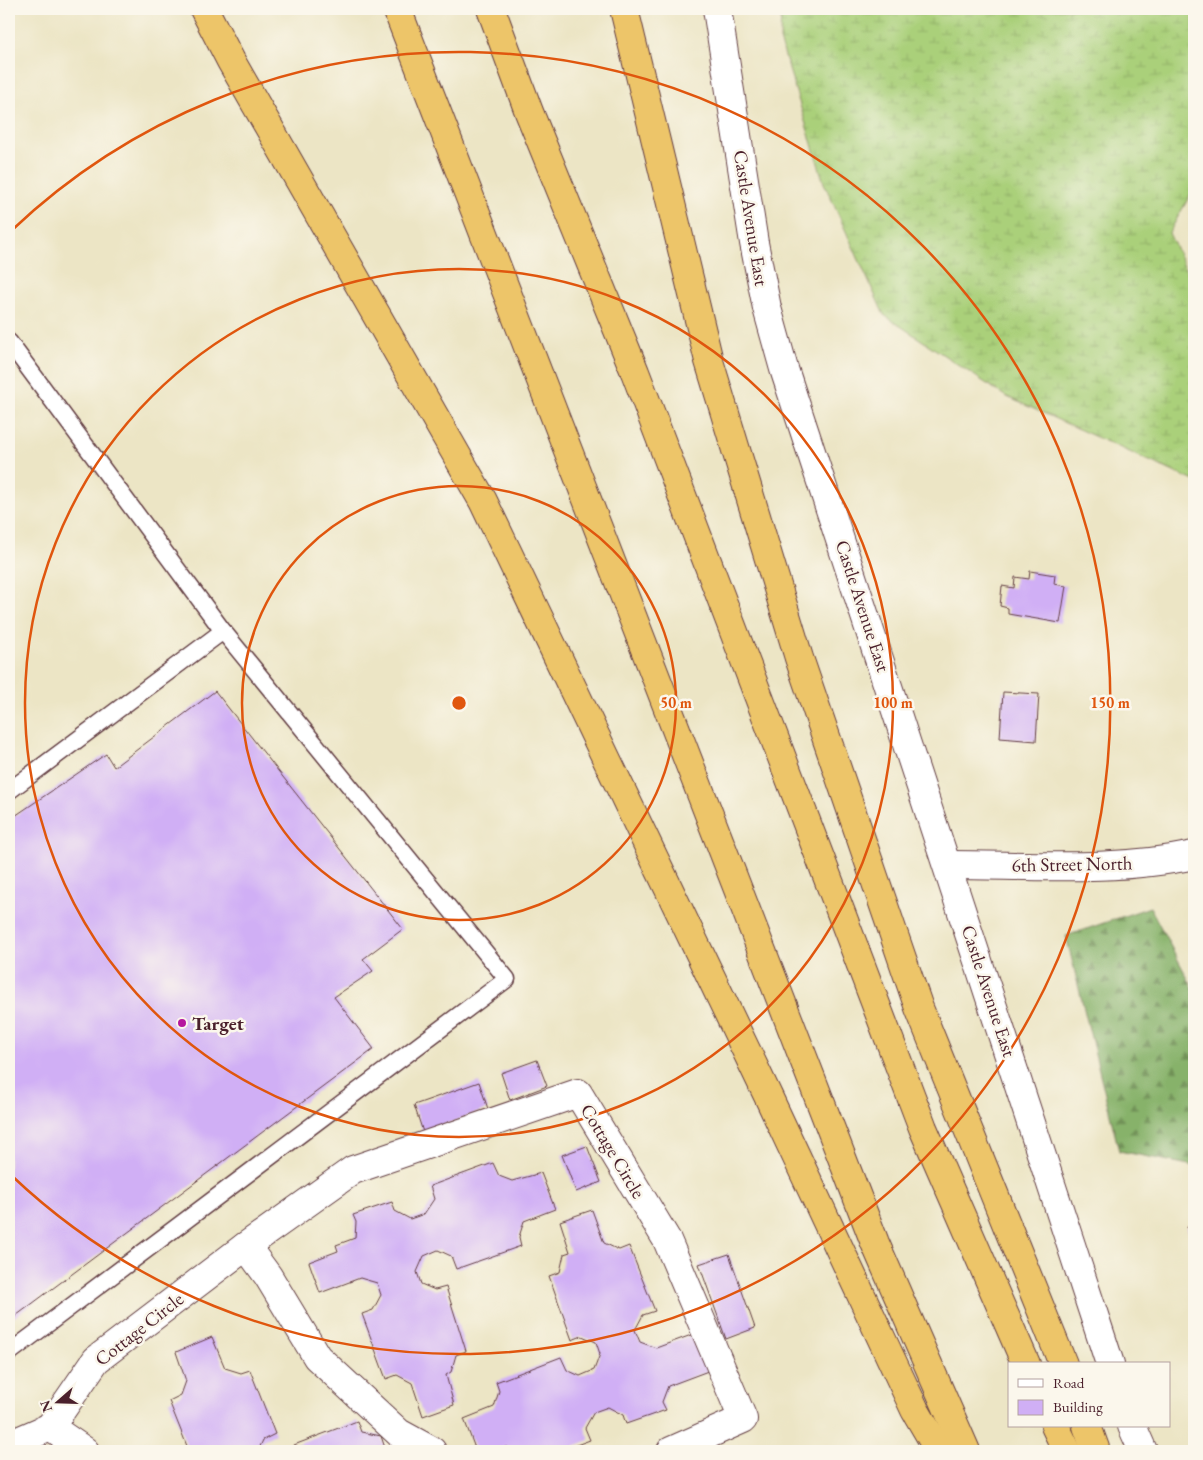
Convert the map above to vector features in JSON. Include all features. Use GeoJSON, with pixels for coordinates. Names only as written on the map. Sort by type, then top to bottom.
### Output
{"type":"FeatureCollection","features":[{"type":"Feature","properties":{"kind":"highway"},"geometry":{"type":"LineString","coordinates":[[204,9],[230,61],[484,501],[768,1096],[915,1410],[939,1451]]}},
{"type":"Feature","properties":{"kind":"highway"},"geometry":{"type":"LineString","coordinates":[[397,9],[872,1234],[917,1343],[966,1451]]}},
{"type":"Feature","properties":{"kind":"highway"},"geometry":{"type":"LineString","coordinates":[[491,9],[529,112],[642,390],[924,1128],[1025,1362]]}},
{"type":"Feature","properties":{"kind":"highway"},"geometry":{"type":"LineString","coordinates":[[624,9],[709,361],[799,658],[918,1008],[1062,1362]]}},
{"type":"Feature","properties":{"kind":"highway"},"geometry":{"type":"LineString","coordinates":[[1056,1428],[1067,1451]]}},
{"type":"Feature","properties":{"kind":"highway"},"geometry":{"type":"LineString","coordinates":[[1088,1428],[1096,1451]]}},
{"type":"Feature","properties":{"kind":"street","name":"Castle Avenue East"},"geometry":{"type":"LineString","coordinates":[[717,9],[754,243],[767,308],[784,369],[949,866],[1109,1362]]}},
{"type":"Feature","properties":{"kind":"street","name":"6th Street North"},"geometry":{"type":"LineString","coordinates":[[949,866],[1162,862],[1194,855]]}},
{"type":"Feature","properties":{"kind":"street","name":"Cottage Circle"},"geometry":{"type":"LineString","coordinates":[[50,1427],[96,1360],[246,1246],[353,1170],[578,1093],[667,1240],[743,1419],[671,1451]]}},
{"type":"Feature","properties":{"kind":"street"},"geometry":{"type":"LineString","coordinates":[[246,1246],[268,1276],[317,1357],[399,1433],[432,1451]]}},
{"type":"Feature","properties":{"kind":"street"},"geometry":{"type":"LineString","coordinates":[[9,1445],[50,1427],[85,1451]]}},
{"type":"Feature","properties":{"kind":"street"},"geometry":{"type":"LineString","coordinates":[[1133,1428],[1143,1451]]}},
{"type":"Feature","properties":{"kind":"lane"},"geometry":{"type":"LineString","coordinates":[[9,342],[223,631],[507,978],[9,1353]]}},
{"type":"Feature","properties":{"kind":"lane"},"geometry":{"type":"LineString","coordinates":[[9,791],[223,631]]}},
{"type":"Feature","properties":{"kind":"green space"},"geometry":{"type":"Polygon","coordinates":[[[781,9],[1194,9],[1194,188],[1169,233],[1188,274],[1194,275],[1194,481],[1005,396],[884,315],[824,183],[780,40],[781,9]]]}},
{"type":"Feature","properties":{"kind":"green space"},"geometry":{"type":"Polygon","coordinates":[[[1150,907],[1194,990],[1194,1166],[1119,1151],[1066,936],[1150,907]]]}},
{"type":"Feature","properties":{"kind":"building"},"geometry":{"type":"Polygon","coordinates":[[[1030,571],[1055,575],[1054,584],[1066,586],[1060,623],[1008,614],[1008,608],[1000,606],[1002,586],[1014,588],[1015,577],[1029,579],[1030,571]]]}},
{"type":"Feature","properties":{"kind":"building","name":"Target"},"geometry":{"type":"Polygon","coordinates":[[[215,691],[403,929],[363,959],[373,971],[334,997],[374,1049],[9,1321],[9,820],[106,754],[114,767],[215,691]]]}},
{"type":"Feature","properties":{"kind":"building"},"geometry":{"type":"Polygon","coordinates":[[[1003,692],[1039,694],[1036,741],[1000,738],[1003,692]]]}},
{"type":"Feature","properties":{"kind":"building"},"geometry":{"type":"Polygon","coordinates":[[[537,1060],[547,1086],[510,1100],[501,1073],[537,1060]]]}},
{"type":"Feature","properties":{"kind":"building"},"geometry":{"type":"Polygon","coordinates":[[[479,1082],[488,1109],[423,1132],[414,1105],[479,1082]]]}},
{"type":"Feature","properties":{"kind":"building"},"geometry":{"type":"Polygon","coordinates":[[[587,1146],[601,1182],[576,1192],[562,1155],[587,1146]]]}},
{"type":"Feature","properties":{"kind":"building"},"geometry":{"type":"Polygon","coordinates":[[[493,1163],[499,1176],[512,1181],[541,1173],[555,1209],[524,1221],[519,1237],[521,1246],[456,1269],[451,1256],[438,1250],[424,1256],[417,1272],[421,1284],[435,1290],[446,1287],[466,1351],[456,1355],[451,1372],[446,1375],[454,1405],[423,1416],[412,1383],[397,1375],[386,1379],[362,1314],[373,1310],[381,1295],[377,1283],[360,1278],[320,1293],[309,1262],[338,1251],[336,1245],[355,1238],[356,1222],[353,1215],[392,1202],[395,1211],[410,1219],[424,1214],[434,1199],[430,1186],[493,1163]]]}},
{"type":"Feature","properties":{"kind":"building"},"geometry":{"type":"Polygon","coordinates":[[[592,1210],[604,1243],[619,1250],[629,1246],[655,1311],[643,1315],[635,1330],[640,1342],[656,1348],[694,1334],[708,1371],[668,1386],[662,1402],[666,1410],[626,1424],[623,1415],[608,1407],[594,1412],[585,1428],[590,1440],[560,1451],[520,1451],[507,1447],[492,1451],[476,1451],[464,1419],[494,1407],[499,1391],[496,1382],[561,1357],[567,1370],[580,1376],[594,1370],[600,1354],[596,1342],[582,1336],[572,1340],[549,1276],[560,1272],[564,1254],[570,1252],[560,1221],[592,1210]]]}},
{"type":"Feature","properties":{"kind":"building"},"geometry":{"type":"Polygon","coordinates":[[[1194,1225],[1194,1250],[1187,1227],[1194,1225]]]}},
{"type":"Feature","properties":{"kind":"building"},"geometry":{"type":"Polygon","coordinates":[[[729,1254],[755,1328],[726,1339],[699,1264],[729,1254]]]}},
{"type":"Feature","properties":{"kind":"building"},"geometry":{"type":"Polygon","coordinates":[[[212,1337],[225,1368],[241,1373],[250,1370],[275,1434],[263,1440],[258,1451],[189,1451],[169,1401],[181,1395],[186,1381],[176,1352],[212,1337]]]}},
{"type":"Feature","properties":{"kind":"building"},"geometry":{"type":"Polygon","coordinates":[[[357,1421],[361,1432],[381,1436],[386,1451],[296,1451],[294,1445],[357,1421]]]}},
{"type":"Feature","properties":{"kind":"place","name":"Target"},"geometry":{"type":"Point","coordinates":[182,1023]}}]}
